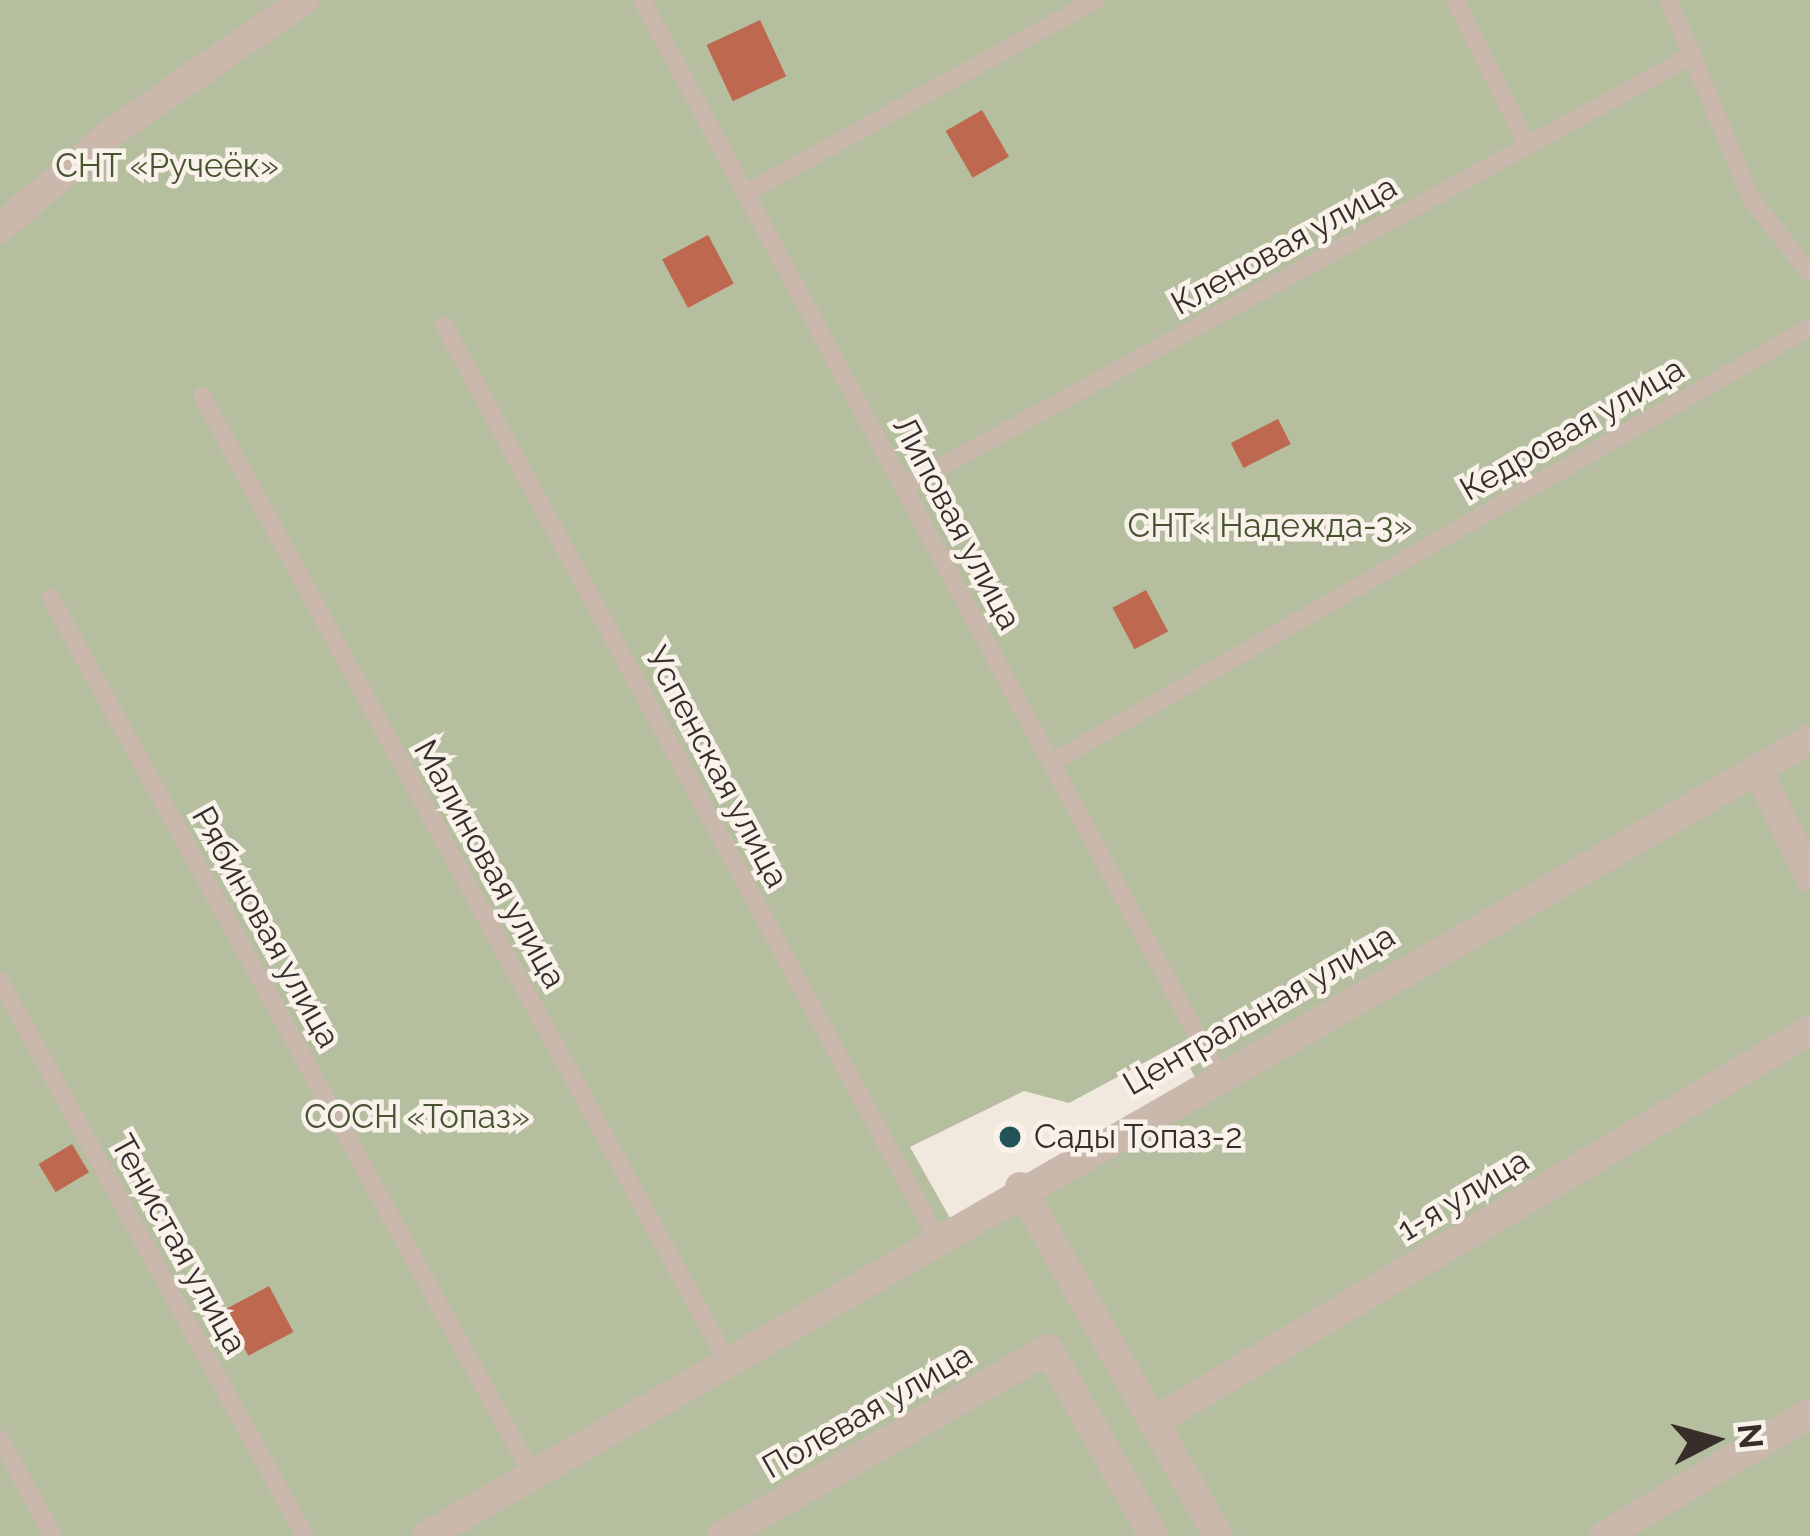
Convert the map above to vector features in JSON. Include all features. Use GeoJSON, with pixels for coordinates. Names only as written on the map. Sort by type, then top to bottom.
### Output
{"type":"FeatureCollection","features":[{"type":"Feature","properties":{"kind":"street"},"geometry":{"type":"LineString","coordinates":[[0,228],[114,131],[304,0]]}},
{"type":"Feature","properties":{"kind":"street","name":"Центральная улица"},"geometry":{"type":"LineString","coordinates":[[427,1536],[1020,1187],[1810,739]]}},
{"type":"Feature","properties":{"kind":"street"},"geometry":{"type":"LineString","coordinates":[[1757,769],[1810,877]]}},
{"type":"Feature","properties":{"kind":"street","name":"1-я улица"},"geometry":{"type":"LineString","coordinates":[[1153,1422],[1810,1030]]}},
{"type":"Feature","properties":{"kind":"street"},"geometry":{"type":"LineString","coordinates":[[1020,1187],[1218,1536]]}},
{"type":"Feature","properties":{"kind":"street","name":"Полевая улица"},"geometry":{"type":"LineString","coordinates":[[722,1536],[1048,1349],[1154,1536]]}},
{"type":"Feature","properties":{"kind":"street"},"geometry":{"type":"LineString","coordinates":[[1604,1536],[1810,1413]]}},
{"type":"Feature","properties":{"kind":"lane","name":"Липовая улица"},"geometry":{"type":"LineString","coordinates":[[642,0],[1218,1074]]}},
{"type":"Feature","properties":{"kind":"lane"},"geometry":{"type":"LineString","coordinates":[[746,193],[1095,0]]}},
{"type":"Feature","properties":{"kind":"lane"},"geometry":{"type":"LineString","coordinates":[[1455,0],[1528,146]]}},
{"type":"Feature","properties":{"kind":"lane"},"geometry":{"type":"LineString","coordinates":[[1669,0],[1750,197],[1810,274]]}},
{"type":"Feature","properties":{"kind":"lane","name":"Кленовая улица"},"geometry":{"type":"LineString","coordinates":[[904,487],[1693,55]]}},
{"type":"Feature","properties":{"kind":"lane","name":"Успенская улица"},"geometry":{"type":"LineString","coordinates":[[444,325],[936,1236]]}},
{"type":"Feature","properties":{"kind":"lane","name":"Кедровая улица"},"geometry":{"type":"LineString","coordinates":[[1052,763],[1810,327]]}},
{"type":"Feature","properties":{"kind":"lane","name":"Малиновая улица"},"geometry":{"type":"LineString","coordinates":[[202,397],[726,1360]]}},
{"type":"Feature","properties":{"kind":"lane","name":"Рябиновая улица"},"geometry":{"type":"LineString","coordinates":[[51,598],[532,1474]]}},
{"type":"Feature","properties":{"kind":"lane","name":"Тенистая улица"},"geometry":{"type":"LineString","coordinates":[[0,981],[304,1536]]}},
{"type":"Feature","properties":{"kind":"lane"},"geometry":{"type":"LineString","coordinates":[[0,1439],[53,1536]]}},
{"type":"Feature","properties":{"kind":"green space"},"geometry":{"type":"Polygon","coordinates":[[[0,0],[1810,0],[1810,1536],[0,1536],[0,0]],[[1177,1045],[1069,1103],[1024,1091],[910,1147],[964,1243],[1209,1102],[1177,1045]]]}},
{"type":"Feature","properties":{"kind":"building"},"geometry":{"type":"Polygon","coordinates":[[[760,20],[786,76],[733,101],[707,45],[760,20]]]}},
{"type":"Feature","properties":{"kind":"building"},"geometry":{"type":"Polygon","coordinates":[[[982,110],[1009,157],[973,178],[946,131],[982,110]]]}},
{"type":"Feature","properties":{"kind":"building"},"geometry":{"type":"Polygon","coordinates":[[[708,235],[734,284],[688,308],[662,259],[708,235]]]}},
{"type":"Feature","properties":{"kind":"building"},"geometry":{"type":"Polygon","coordinates":[[[1278,419],[1291,444],[1243,468],[1231,443],[1278,419]]]}},
{"type":"Feature","properties":{"kind":"building"},"geometry":{"type":"Polygon","coordinates":[[[1146,590],[1168,631],[1135,649],[1112,608],[1146,590]]]}},
{"type":"Feature","properties":{"kind":"building"},"geometry":{"type":"Polygon","coordinates":[[[72,1144],[89,1172],[56,1192],[39,1164],[72,1144]]]}},
{"type":"Feature","properties":{"kind":"building"},"geometry":{"type":"Polygon","coordinates":[[[269,1286],[293,1332],[248,1356],[224,1310],[269,1286]]]}},
{"type":"Feature","properties":{"kind":"place","name":"Сады Топаз-2"},"geometry":{"type":"Point","coordinates":[1010,1137]}},
{"type":"Feature","properties":{"kind":"park label","name":"СНТ «Ручеёк»"},"geometry":{"type":"Point","coordinates":[167,166]}},
{"type":"Feature","properties":{"kind":"park label","name":"СНТ« Надежда-3»"},"geometry":{"type":"Point","coordinates":[1270,526]}},
{"type":"Feature","properties":{"kind":"park label","name":"СОСН «Топаз»"},"geometry":{"type":"Point","coordinates":[417,1117]}}]}
